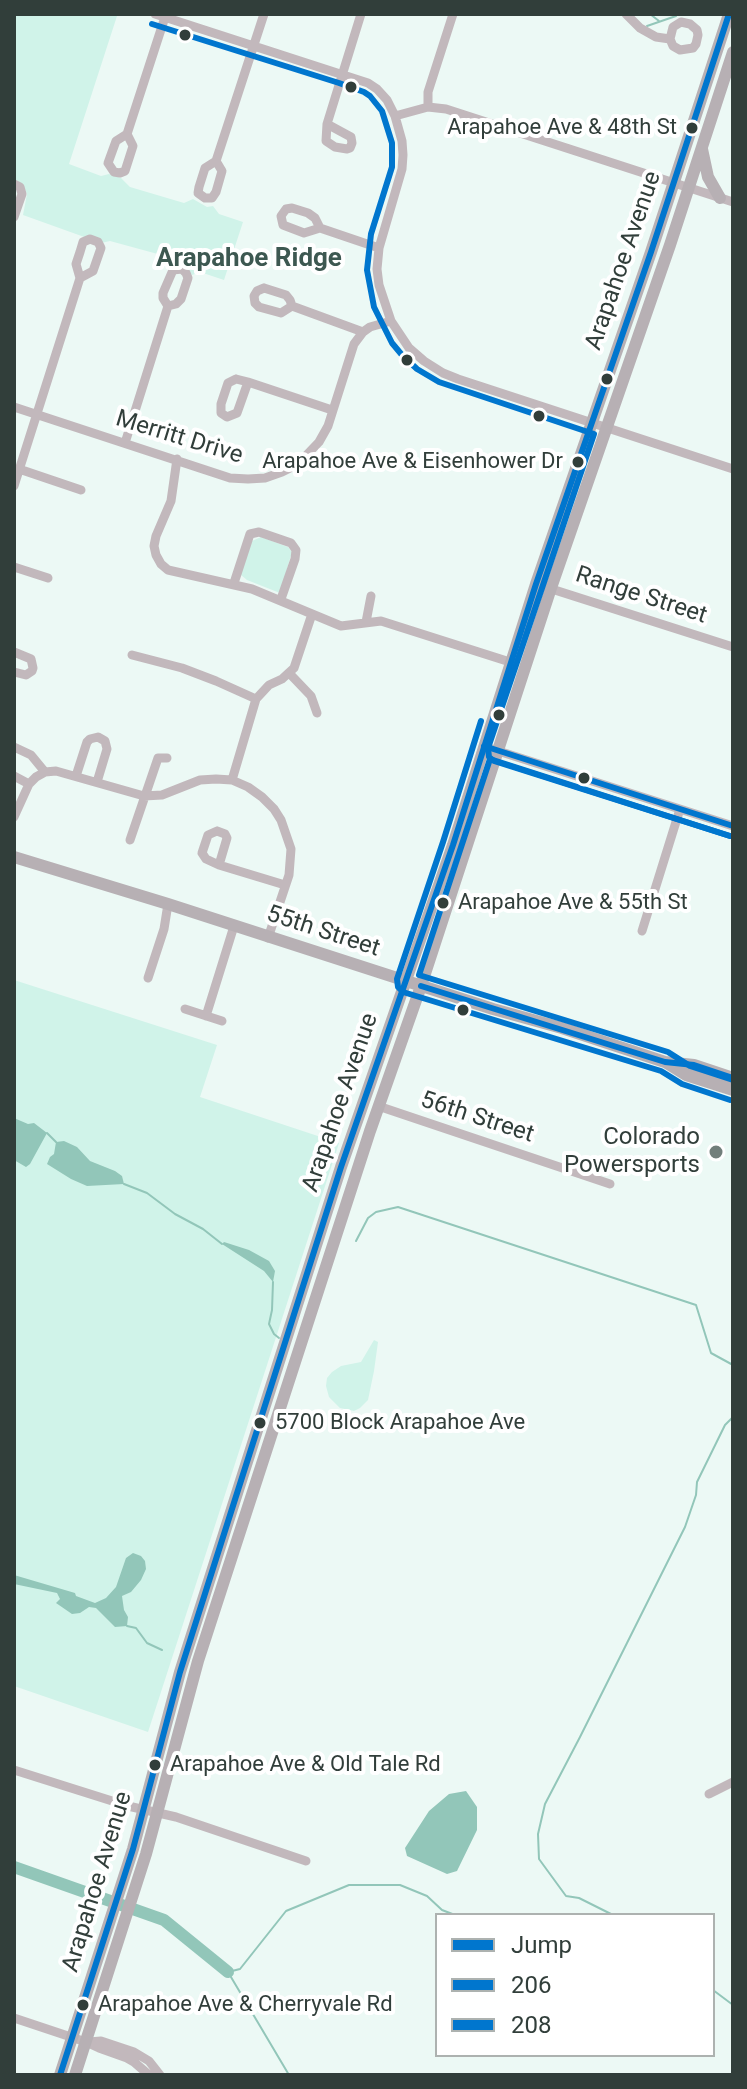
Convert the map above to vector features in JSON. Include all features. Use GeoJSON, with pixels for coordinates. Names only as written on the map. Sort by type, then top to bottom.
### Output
{"type":"FeatureCollection","features":[{"type":"Feature","properties":{"kind":"main road","name":"Arapahoe Avenue"},"geometry":{"type":"LineString","coordinates":[[75,2075],[158,1813],[198,1661],[378,1106],[421,986],[490,748],[510,662],[729,14]]}},
{"type":"Feature","properties":{"kind":"main road","name":"Arapahoe Avenue"},"geometry":{"type":"LineString","coordinates":[[60,2075],[144,1810],[174,1693],[341,1167],[490,748],[551,588],[733,52]]}},
{"type":"Feature","properties":{"kind":"main road"},"geometry":{"type":"LineString","coordinates":[[702,148],[708,177],[727,200]]}},
{"type":"Feature","properties":{"kind":"main road","name":"55th Street"},"geometry":{"type":"LineString","coordinates":[[14,857],[665,1062],[694,1065],[733,1078]]}},
{"type":"Feature","properties":{"kind":"main road","name":"55th Street"},"geometry":{"type":"LineString","coordinates":[[665,1062],[686,1075],[733,1090]]}},
{"type":"Feature","properties":{"kind":"street"},"geometry":{"type":"LineString","coordinates":[[216,161],[264,14]]}},
{"type":"Feature","properties":{"kind":"street"},"geometry":{"type":"LineString","coordinates":[[327,124],[361,14]]}},
{"type":"Feature","properties":{"kind":"street"},"geometry":{"type":"LineString","coordinates":[[428,107],[428,92],[453,14]]}},
{"type":"Feature","properties":{"kind":"street"},"geometry":{"type":"LineString","coordinates":[[626,14],[648,34],[670,39]]}},
{"type":"Feature","properties":{"kind":"street"},"geometry":{"type":"LineString","coordinates":[[127,134],[162,15],[368,83],[387,100],[402,141],[402,169],[379,248],[377,269],[383,304],[409,348],[443,373],[733,469]]}},
{"type":"Feature","properties":{"kind":"street"},"geometry":{"type":"LineString","coordinates":[[395,116],[428,107],[459,112],[727,200]]}},
{"type":"Feature","properties":{"kind":"street"},"geometry":{"type":"LineString","coordinates":[[14,184],[22,192],[14,217]]}},
{"type":"Feature","properties":{"kind":"street"},"geometry":{"type":"LineString","coordinates":[[320,228],[379,248]]}},
{"type":"Feature","properties":{"kind":"street"},"geometry":{"type":"LineString","coordinates":[[14,486],[80,278]]}},
{"type":"Feature","properties":{"kind":"street"},"geometry":{"type":"LineString","coordinates":[[125,443],[168,306]]}},
{"type":"Feature","properties":{"kind":"street"},"geometry":{"type":"LineString","coordinates":[[292,306],[363,332],[379,323],[391,321]]}},
{"type":"Feature","properties":{"kind":"street","name":"Merritt Drive"},"geometry":{"type":"LineString","coordinates":[[14,407],[230,478],[265,478],[282,472],[308,455],[319,442],[328,426],[352,347],[363,332]]}},
{"type":"Feature","properties":{"kind":"street"},"geometry":{"type":"LineString","coordinates":[[248,382],[332,410]]}},
{"type":"Feature","properties":{"kind":"street"},"geometry":{"type":"LineString","coordinates":[[177,459],[171,501],[154,546],[161,564],[168,570],[234,583],[281,599],[341,626],[381,621],[510,662]]}},
{"type":"Feature","properties":{"kind":"street"},"geometry":{"type":"LineString","coordinates":[[19,469],[81,490]]}},
{"type":"Feature","properties":{"kind":"street"},"geometry":{"type":"LineString","coordinates":[[234,583],[250,534],[259,532],[291,543],[296,550],[281,599]]}},
{"type":"Feature","properties":{"kind":"street"},"geometry":{"type":"LineString","coordinates":[[14,567],[48,578]]}},
{"type":"Feature","properties":{"kind":"street","name":"Range Street"},"geometry":{"type":"LineString","coordinates":[[536,584],[733,647]]}},
{"type":"Feature","properties":{"kind":"street"},"geometry":{"type":"LineString","coordinates":[[366,622],[371,596]]}},
{"type":"Feature","properties":{"kind":"street"},"geometry":{"type":"LineString","coordinates":[[232,780],[256,699],[269,685],[290,674],[312,614]]}},
{"type":"Feature","properties":{"kind":"street"},"geometry":{"type":"LineString","coordinates":[[14,652],[31,659],[33,668],[26,675],[14,672]]}},
{"type":"Feature","properties":{"kind":"street"},"geometry":{"type":"LineString","coordinates":[[132,655],[194,672],[256,699]]}},
{"type":"Feature","properties":{"kind":"street"},"geometry":{"type":"LineString","coordinates":[[290,674],[311,696],[317,713]]}},
{"type":"Feature","properties":{"kind":"street"},"geometry":{"type":"LineString","coordinates":[[76,776],[87,742],[98,737],[105,741],[107,749],[97,782]]}},
{"type":"Feature","properties":{"kind":"street"},"geometry":{"type":"LineString","coordinates":[[14,747],[31,755],[45,772]]}},
{"type":"Feature","properties":{"kind":"street"},"geometry":{"type":"LineString","coordinates":[[490,748],[733,826]]}},
{"type":"Feature","properties":{"kind":"street"},"geometry":{"type":"LineString","coordinates":[[130,840],[158,758],[167,758]]}},
{"type":"Feature","properties":{"kind":"street"},"geometry":{"type":"LineString","coordinates":[[14,817],[29,784],[45,772],[56,771],[144,796],[162,795],[200,780],[232,780],[248,787],[262,797],[281,820],[291,849],[289,875],[268,938]]}},
{"type":"Feature","properties":{"kind":"street"},"geometry":{"type":"LineString","coordinates":[[14,776],[29,784]]}},
{"type":"Feature","properties":{"kind":"street"},"geometry":{"type":"LineString","coordinates":[[642,931],[680,809]]}},
{"type":"Feature","properties":{"kind":"street"},"geometry":{"type":"LineString","coordinates":[[219,865],[285,885]]}},
{"type":"Feature","properties":{"kind":"street"},"geometry":{"type":"LineString","coordinates":[[148,978],[173,905]]}},
{"type":"Feature","properties":{"kind":"street"},"geometry":{"type":"LineString","coordinates":[[206,1016],[234,926]]}},
{"type":"Feature","properties":{"kind":"street"},"geometry":{"type":"LineString","coordinates":[[185,1009],[222,1021]]}},
{"type":"Feature","properties":{"kind":"street","name":"56th Street"},"geometry":{"type":"LineString","coordinates":[[378,1106],[610,1184]]}},
{"type":"Feature","properties":{"kind":"street"},"geometry":{"type":"LineString","coordinates":[[14,1770],[306,1861]]}},
{"type":"Feature","properties":{"kind":"street"},"geometry":{"type":"LineString","coordinates":[[709,1794],[733,1782]]}},
{"type":"Feature","properties":{"kind":"street"},"geometry":{"type":"LineString","coordinates":[[14,2018],[134,2062],[149,2075]]}},
{"type":"Feature","properties":{"kind":"street"},"geometry":{"type":"LineString","coordinates":[[86,2042],[101,2041],[134,2052],[149,2061],[160,2075]]}},
{"type":"Feature","properties":{"kind":"shaded area"},"geometry":{"type":"Polygon","coordinates":[[[14,14],[117,16],[69,164],[101,176],[109,174],[121,178],[130,187],[184,203],[193,199],[207,207],[213,206],[219,214],[243,222],[224,280],[200,272],[192,275],[185,268],[174,267],[165,256],[110,241],[101,243],[23,215],[27,194],[23,185],[14,180],[14,14]]]}},
{"type":"Feature","properties":{"kind":"shaded area"},"geometry":{"type":"Polygon","coordinates":[[[261,537],[288,547],[292,552],[280,593],[241,575],[252,541],[261,537]]]}},
{"type":"Feature","properties":{"kind":"shaded area"},"geometry":{"type":"Polygon","coordinates":[[[14,980],[217,1045],[200,1097],[339,1143],[148,1732],[14,1686],[14,980]]]}},
{"type":"Feature","properties":{"kind":"shaded area"},"geometry":{"type":"Polygon","coordinates":[[[14,1118],[28,1124],[34,1123],[47,1133],[26,1167],[14,1160],[14,1118]]]}},
{"type":"Feature","properties":{"kind":"shaded area"},"geometry":{"type":"Polygon","coordinates":[[[64,1141],[77,1147],[90,1161],[122,1176],[124,1184],[87,1186],[47,1164],[54,1154],[56,1142],[64,1141]]]}},
{"type":"Feature","properties":{"kind":"shaded area"},"geometry":{"type":"Polygon","coordinates":[[[224,1242],[269,1261],[275,1271],[273,1282],[264,1271],[222,1244],[224,1242]]]}},
{"type":"Feature","properties":{"kind":"shaded area"},"geometry":{"type":"Polygon","coordinates":[[[374,1340],[378,1342],[368,1400],[354,1411],[340,1408],[329,1397],[327,1378],[341,1366],[361,1362],[374,1340]]]}},
{"type":"Feature","properties":{"kind":"shaded area"},"geometry":{"type":"Polygon","coordinates":[[[133,1553],[141,1556],[146,1569],[131,1592],[122,1596],[128,1617],[127,1626],[115,1627],[96,1608],[89,1607],[72,1614],[56,1603],[60,1599],[57,1593],[14,1584],[14,1575],[75,1593],[95,1603],[106,1598],[116,1587],[126,1558],[133,1553]]]}},
{"type":"Feature","properties":{"kind":"shaded area"},"geometry":{"type":"Polygon","coordinates":[[[466,1791],[477,1807],[477,1830],[457,1871],[447,1874],[407,1856],[405,1848],[429,1811],[449,1794],[466,1791]]]}},
{"type":"Feature","properties":{"kind":"waterway"},"geometry":{"type":"LineString","coordinates":[[650,14],[659,21]]}},
{"type":"Feature","properties":{"kind":"waterway"},"geometry":{"type":"LineString","coordinates":[[647,26],[676,16]]}},
{"type":"Feature","properties":{"kind":"waterway"},"geometry":{"type":"LineString","coordinates":[[47,1133],[56,1142]]}},
{"type":"Feature","properties":{"kind":"waterway"},"geometry":{"type":"LineString","coordinates":[[124,1184],[147,1193],[222,1244]]}},
{"type":"Feature","properties":{"kind":"waterway"},"geometry":{"type":"LineString","coordinates":[[356,1241],[368,1218],[376,1212],[398,1207],[696,1305],[711,1353],[733,1365]]}},
{"type":"Feature","properties":{"kind":"waterway"},"geometry":{"type":"LineString","coordinates":[[273,1282],[269,1324],[279,1338]]}},
{"type":"Feature","properties":{"kind":"waterway"},"geometry":{"type":"LineString","coordinates":[[609,1913],[579,1898],[566,1896],[539,1859],[538,1834],[545,1804],[685,1527],[697,1482],[725,1425],[733,1417]]}},
{"type":"Feature","properties":{"kind":"waterway"},"geometry":{"type":"LineString","coordinates":[[127,1626],[136,1628],[147,1643],[162,1650]]}},
{"type":"Feature","properties":{"kind":"waterway"},"geometry":{"type":"LineString","coordinates":[[14,1867],[164,1920],[228,1972]]}},
{"type":"Feature","properties":{"kind":"waterway"},"geometry":{"type":"LineString","coordinates":[[289,2075],[228,1972],[240,1969],[286,1911],[349,1885],[400,1885],[427,1896],[450,1913]]}},
{"type":"Feature","properties":{"kind":"waterway"},"geometry":{"type":"LineString","coordinates":[[715,1992],[733,2005]]}},
{"type":"Feature","properties":{"kind":"transit line","name":"Jump"},"geometry":{"type":"LineString","coordinates":[[60,2075],[133,1849],[180,1672],[341,1167],[453,845],[536,584],[651,252],[729,14]]}},
{"type":"Feature","properties":{"kind":"transit line","name":"206"},"geometry":{"type":"LineString","coordinates":[[152,24],[339,83],[370,96],[382,111],[392,143],[392,167],[371,234],[367,270],[374,307],[392,343],[417,369],[439,382],[594,434],[488,748],[489,757],[730,836]]}},
{"type":"Feature","properties":{"kind":"transit line","name":"206"},"geometry":{"type":"LineString","coordinates":[[481,721],[397,979],[398,987],[403,992],[661,1071],[682,1084],[730,1100]]}},
{"type":"Feature","properties":{"kind":"transit line","name":"Jump"},"geometry":{"type":"LineString","coordinates":[[484,746],[733,826]]}},
{"type":"Feature","properties":{"kind":"transit line","name":"208"},"geometry":{"type":"LineString","coordinates":[[730,836],[490,759],[419,975],[668,1052],[690,1066],[733,1080]]}},
{"type":"Feature","properties":{"kind":"transit line","name":"Jump"},"geometry":{"type":"LineString","coordinates":[[421,986],[665,1062],[694,1065],[733,1078]]}},
{"type":"Feature","properties":{"kind":"place","name":"Arapahoe Ave & 48th St"},"geometry":{"type":"Point","coordinates":[692,128]}},
{"type":"Feature","properties":{"kind":"place","name":"Arapahoe Ave & Eisenhower Dr"},"geometry":{"type":"Point","coordinates":[578,462]}},
{"type":"Feature","properties":{"kind":"place","name":"Arapahoe Ave & 55th St"},"geometry":{"type":"Point","coordinates":[443,903]}},
{"type":"Feature","properties":{"kind":"place","name":"Colorado Powersports"},"geometry":{"type":"Point","coordinates":[716,1152]}},
{"type":"Feature","properties":{"kind":"place","name":"5700 Block Arapahoe Ave"},"geometry":{"type":"Point","coordinates":[260,1423]}},
{"type":"Feature","properties":{"kind":"place","name":"Arapahoe Ave & Old Tale Rd"},"geometry":{"type":"Point","coordinates":[155,1765]}},
{"type":"Feature","properties":{"kind":"place","name":"Arapahoe Ave & Cherryvale Rd"},"geometry":{"type":"Point","coordinates":[83,2005]}},
{"type":"Feature","properties":{"kind":"district","name":"Arapahoe Ridge"},"geometry":{"type":"Point","coordinates":[249,259]}}]}
